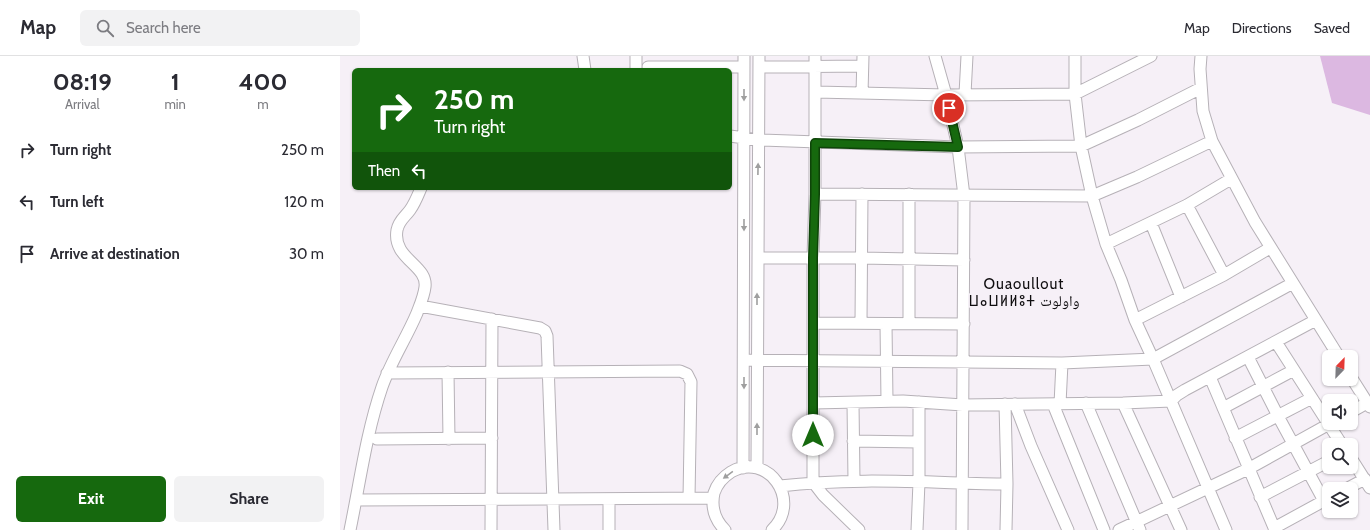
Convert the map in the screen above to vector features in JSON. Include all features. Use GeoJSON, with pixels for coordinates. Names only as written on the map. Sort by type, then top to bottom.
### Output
{"type":"FeatureCollection","features":[{"type":"Feature","properties":{"kind":"street"},"geometry":{"type":"LineString","coordinates":[[583,56],[585,68]]}},
{"type":"Feature","properties":{"kind":"street"},"geometry":{"type":"LineString","coordinates":[[636,56],[636,68]]}},
{"type":"Feature","properties":{"kind":"street"},"geometry":{"type":"LineString","coordinates":[[697,56],[697,68]]}},
{"type":"Feature","properties":{"kind":"street"},"geometry":{"type":"LineString","coordinates":[[935,56],[958,147],[964,196],[962,530]]}},
{"type":"Feature","properties":{"kind":"street"},"geometry":{"type":"LineString","coordinates":[[965,94],[967,56]]}},
{"type":"Feature","properties":{"kind":"street"},"geometry":{"type":"LineString","coordinates":[[1075,56],[1075,94],[1081,146],[1092,196],[1106,244],[1135,320],[1226,530]]}},
{"type":"Feature","properties":{"kind":"street"},"geometry":{"type":"LineString","coordinates":[[816,92],[946,95],[1075,94],[1151,56]]}},
{"type":"Feature","properties":{"kind":"street"},"geometry":{"type":"LineString","coordinates":[[1201,56],[1203,110],[1212,141],[1231,180],[1270,248],[1335,350]]}},
{"type":"Feature","properties":{"kind":"street"},"geometry":{"type":"LineString","coordinates":[[757,468],[759,61],[863,60],[862,93]]}},
{"type":"Feature","properties":{"kind":"street"},"geometry":{"type":"LineString","coordinates":[[703,68],[744,61],[743,468]]}},
{"type":"Feature","properties":{"kind":"street"},"geometry":{"type":"LineString","coordinates":[[815,61],[815,194],[812,361],[813,482],[859,530]]}},
{"type":"Feature","properties":{"kind":"street"},"geometry":{"type":"LineString","coordinates":[[648,64],[687,68]]}},
{"type":"Feature","properties":{"kind":"street"},"geometry":{"type":"LineString","coordinates":[[732,136],[759,140],[815,143],[958,147],[1081,146],[1138,120],[1201,88]]}},
{"type":"Feature","properties":{"kind":"street"},"geometry":{"type":"LineString","coordinates":[[815,194],[1092,196],[1137,177],[1212,141]]}},
{"type":"Feature","properties":{"kind":"street"},"geometry":{"type":"LineString","coordinates":[[1106,244],[1187,205],[1231,180]]}},
{"type":"Feature","properties":{"kind":"street"},"geometry":{"type":"LineString","coordinates":[[350,530],[366,446],[376,406],[387,373],[410,331],[420,306],[425,287],[421,272],[407,260],[403,254],[399,245],[397,234],[399,223],[413,205],[420,190]]}},
{"type":"Feature","properties":{"kind":"street"},"geometry":{"type":"LineString","coordinates":[[861,323],[862,194]]}},
{"type":"Feature","properties":{"kind":"street"},"geometry":{"type":"LineString","coordinates":[[909,194],[909,323]]}},
{"type":"Feature","properties":{"kind":"street"},"geometry":{"type":"LineString","coordinates":[[1187,205],[1224,275]]}},
{"type":"Feature","properties":{"kind":"street"},"geometry":{"type":"LineString","coordinates":[[1151,223],[1181,297]]}},
{"type":"Feature","properties":{"kind":"street"},"geometry":{"type":"LineString","coordinates":[[1135,320],[1224,275],[1270,248]]}},
{"type":"Feature","properties":{"kind":"street"},"geometry":{"type":"LineString","coordinates":[[758,258],[964,260]]}},
{"type":"Feature","properties":{"kind":"street"},"geometry":{"type":"LineString","coordinates":[[744,360],[1062,363],[1153,359],[1293,283]]}},
{"type":"Feature","properties":{"kind":"street"},"geometry":{"type":"LineString","coordinates":[[420,306],[545,330],[554,530]]}},
{"type":"Feature","properties":{"kind":"street"},"geometry":{"type":"LineString","coordinates":[[491,530],[492,319]]}},
{"type":"Feature","properties":{"kind":"street"},"geometry":{"type":"LineString","coordinates":[[813,403],[887,401],[963,405],[1086,404],[1171,401],[1181,393],[1316,320]]}},
{"type":"Feature","properties":{"kind":"street"},"geometry":{"type":"LineString","coordinates":[[813,323],[964,324]]}},
{"type":"Feature","properties":{"kind":"street"},"geometry":{"type":"LineString","coordinates":[[886,324],[887,401]]}},
{"type":"Feature","properties":{"kind":"street"},"geometry":{"type":"LineString","coordinates":[[1276,342],[1322,412]]}},
{"type":"Feature","properties":{"kind":"street"},"geometry":{"type":"LineString","coordinates":[[1248,357],[1293,444],[1322,492]]}},
{"type":"Feature","properties":{"kind":"street"},"geometry":{"type":"LineString","coordinates":[[1062,363],[1056,404],[1104,530]]}},
{"type":"Feature","properties":{"kind":"street"},"geometry":{"type":"LineString","coordinates":[[1223,408],[1294,370]]}},
{"type":"Feature","properties":{"kind":"street"},"geometry":{"type":"LineString","coordinates":[[387,373],[680,371],[686,374],[691,382],[689,498]]}},
{"type":"Feature","properties":{"kind":"street"},"geometry":{"type":"LineString","coordinates":[[448,372],[449,439]]}},
{"type":"Feature","properties":{"kind":"street"},"geometry":{"type":"LineString","coordinates":[[1210,377],[1274,529],[1322,503]]}},
{"type":"Feature","properties":{"kind":"street"},"geometry":{"type":"LineString","coordinates":[[1357,386],[1369,405],[1358,409]]}},
{"type":"Feature","properties":{"kind":"street"},"geometry":{"type":"LineString","coordinates":[[1236,438],[1312,398]]}},
{"type":"Feature","properties":{"kind":"street"},"geometry":{"type":"LineString","coordinates":[[917,530],[919,482],[919,402]]}},
{"type":"Feature","properties":{"kind":"street"},"geometry":{"type":"LineString","coordinates":[[853,403],[854,481]]}},
{"type":"Feature","properties":{"kind":"street"},"geometry":{"type":"LineString","coordinates":[[1123,403],[1181,530]]}},
{"type":"Feature","properties":{"kind":"street"},"geometry":{"type":"LineString","coordinates":[[1006,530],[1010,404]]}},
{"type":"Feature","properties":{"kind":"street"},"geometry":{"type":"LineString","coordinates":[[1010,404],[1031,446],[1068,530]]}},
{"type":"Feature","properties":{"kind":"street"},"geometry":{"type":"LineString","coordinates":[[1086,404],[1138,526]]}},
{"type":"Feature","properties":{"kind":"street"},"geometry":{"type":"LineString","coordinates":[[1119,530],[1138,526],[1169,506],[1248,469],[1322,428]]}},
{"type":"Feature","properties":{"kind":"street"},"geometry":{"type":"LineString","coordinates":[[376,439],[492,438]]}},
{"type":"Feature","properties":{"kind":"street"},"geometry":{"type":"LineString","coordinates":[[853,441],[918,442]]}},
{"type":"Feature","properties":{"kind":"street"},"geometry":{"type":"LineString","coordinates":[[1260,497],[1322,465]]}},
{"type":"Feature","properties":{"kind":"street"},"geometry":{"type":"LineString","coordinates":[[725,530],[717,520],[714,513],[713,498],[715,490],[720,481],[726,475],[734,470],[743,468],[757,468],[766,472],[774,478],[780,486],[784,496],[784,506],[777,529]]}},
{"type":"Feature","properties":{"kind":"street"},"geometry":{"type":"LineString","coordinates":[[1358,469],[1367,484]]}},
{"type":"Feature","properties":{"kind":"street"},"geometry":{"type":"LineString","coordinates":[[780,486],[813,482],[854,481],[1007,484]]}},
{"type":"Feature","properties":{"kind":"street"},"geometry":{"type":"LineString","coordinates":[[356,500],[713,498]]}},
{"type":"Feature","properties":{"kind":"street"},"geometry":{"type":"LineString","coordinates":[[609,499],[609,530]]}},
{"type":"Feature","properties":{"kind":"shaded area"},"geometry":{"type":"Polygon","coordinates":[[[1320,56],[1370,56],[1370,115],[1332,103],[1320,56]]]}},
{"type":"Feature","properties":{"kind":"district","name":"Ouaoullout ⵡⴰⵡⵍⵍⵓⵜ واولوت"},"geometry":{"type":"Point","coordinates":[1024,292]}},
{"type":"Feature","properties":{"kind":"route"},"geometry":{"type":"LineString","coordinates":[[813,435],[812,361],[815,143],[958,147],[949,108]]}}]}
